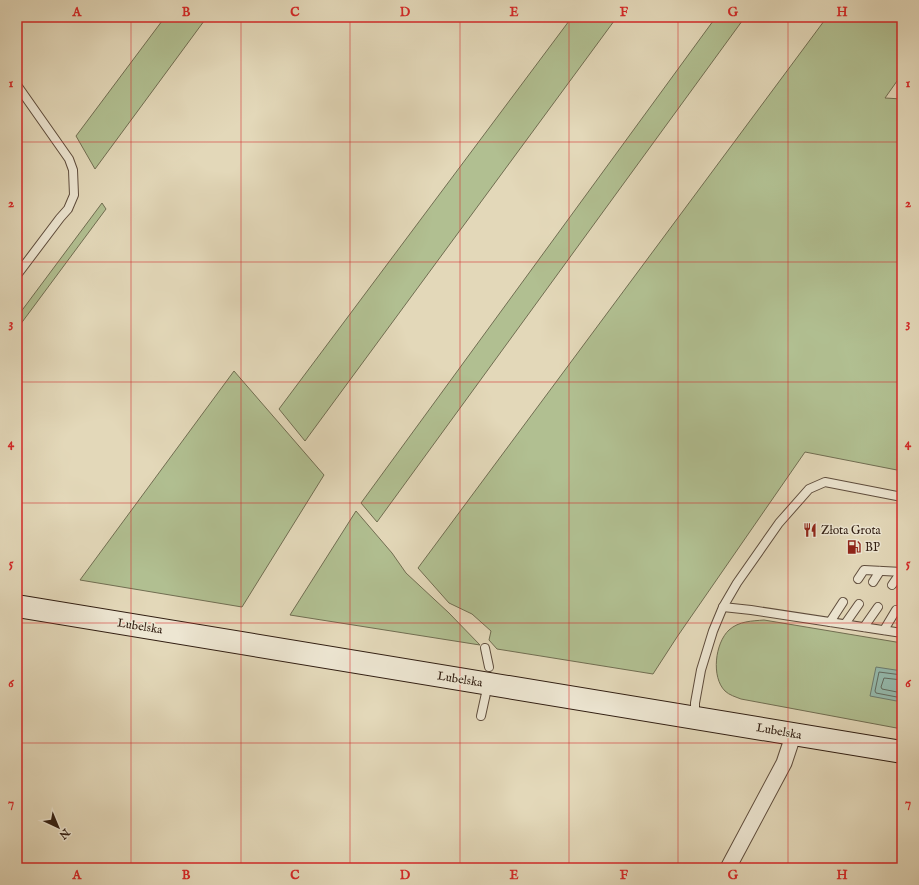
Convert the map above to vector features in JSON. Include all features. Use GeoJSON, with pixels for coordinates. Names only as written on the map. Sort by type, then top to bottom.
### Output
{"type":"FeatureCollection","features":[{"type":"Feature","properties":{"kind":"main road","name":"Lubelska"},"geometry":{"type":"LineString","coordinates":[[17,606],[489,675],[695,718],[794,733],[902,752]]}},
{"type":"Feature","properties":{"kind":"street"},"geometry":{"type":"LineString","coordinates":[[728,868],[784,763],[794,733]]}},
{"type":"Feature","properties":{"kind":"lane"},"geometry":{"type":"LineString","coordinates":[[17,85],[69,159],[73,170],[74,188],[74,195],[68,209],[17,276]]}},
{"type":"Feature","properties":{"kind":"lane"},"geometry":{"type":"LineString","coordinates":[[695,718],[695,703],[701,670],[713,631],[723,607],[737,583],[779,523],[809,489],[825,482],[902,497]]}},
{"type":"Feature","properties":{"kind":"lane"},"geometry":{"type":"LineString","coordinates":[[858,579],[864,570],[901,572]]}},
{"type":"Feature","properties":{"kind":"lane"},"geometry":{"type":"LineString","coordinates":[[873,582],[880,571]]}},
{"type":"Feature","properties":{"kind":"lane"},"geometry":{"type":"LineString","coordinates":[[892,585],[901,572]]}},
{"type":"Feature","properties":{"kind":"lane"},"geometry":{"type":"LineString","coordinates":[[830,622],[843,602]]}},
{"type":"Feature","properties":{"kind":"lane"},"geometry":{"type":"LineString","coordinates":[[845,624],[859,604]]}},
{"type":"Feature","properties":{"kind":"lane"},"geometry":{"type":"LineString","coordinates":[[723,607],[902,633]]}},
{"type":"Feature","properties":{"kind":"lane"},"geometry":{"type":"LineString","coordinates":[[864,627],[878,607]]}},
{"type":"Feature","properties":{"kind":"lane"},"geometry":{"type":"LineString","coordinates":[[884,630],[896,610]]}},
{"type":"Feature","properties":{"kind":"lane"},"geometry":{"type":"LineString","coordinates":[[481,716],[489,675],[485,648]]}},
{"type":"Feature","properties":{"kind":"green space"},"geometry":{"type":"Polygon","coordinates":[[[165,17],[207,17],[95,169],[76,136],[165,17]]]}},
{"type":"Feature","properties":{"kind":"green space"},"geometry":{"type":"Polygon","coordinates":[[[572,17],[617,17],[305,441],[279,409],[572,17]]]}},
{"type":"Feature","properties":{"kind":"green space"},"geometry":{"type":"Polygon","coordinates":[[[716,17],[745,17],[377,522],[361,503],[716,17]]]}},
{"type":"Feature","properties":{"kind":"green space"},"geometry":{"type":"Polygon","coordinates":[[[827,17],[902,17],[902,74],[885,98],[902,99],[902,471],[805,452],[653,674],[497,649],[489,640],[491,631],[472,614],[449,603],[418,568],[827,17]]]}},
{"type":"Feature","properties":{"kind":"green space"},"geometry":{"type":"Polygon","coordinates":[[[102,203],[106,209],[17,329],[17,317],[102,203]]]}},
{"type":"Feature","properties":{"kind":"green space"},"geometry":{"type":"Polygon","coordinates":[[[234,371],[324,475],[242,607],[80,580],[234,371]]]}},
{"type":"Feature","properties":{"kind":"green space"},"geometry":{"type":"Polygon","coordinates":[[[356,511],[392,553],[406,573],[449,613],[480,645],[290,615],[356,511]]]}},
{"type":"Feature","properties":{"kind":"green space"},"geometry":{"type":"Polygon","coordinates":[[[764,620],[902,643],[902,729],[741,699],[725,691],[721,685],[716,669],[716,660],[720,643],[724,636],[733,627],[746,622],[764,620]]]}},
{"type":"Feature","properties":{"kind":"water"},"geometry":{"type":"Polygon","coordinates":[[[876,667],[902,671],[902,702],[870,696],[876,667]]]}},
{"type":"Feature","properties":{"kind":"place","name":"Złota Grota"},"geometry":{"type":"Point","coordinates":[810,530]}},
{"type":"Feature","properties":{"kind":"place","name":"BP"},"geometry":{"type":"Point","coordinates":[854,547]}}]}
